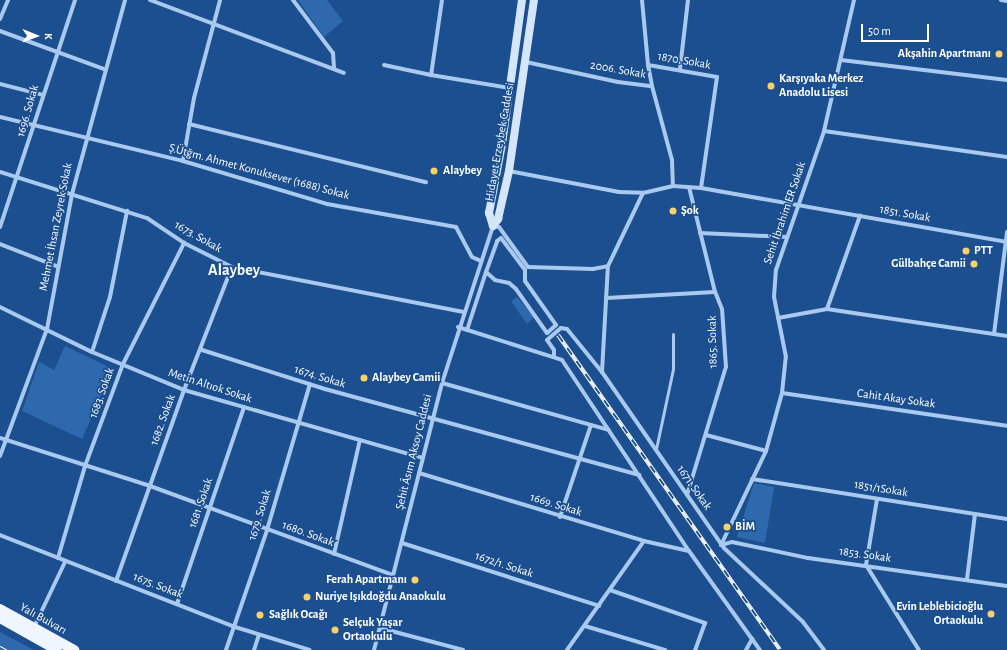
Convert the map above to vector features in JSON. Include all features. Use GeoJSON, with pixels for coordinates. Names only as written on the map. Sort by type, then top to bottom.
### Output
{"type":"FeatureCollection","features":[{"type":"Feature","properties":{"kind":"main road","name":"Hidayet Erzeybek Caddesi"},"geometry":{"type":"LineString","coordinates":[[493,226],[489,213],[510,88],[522,0]]}},
{"type":"Feature","properties":{"kind":"main road","name":"Hidayet Erzeybek Caddesi"},"geometry":{"type":"LineString","coordinates":[[493,226],[498,219],[509,171],[534,0]]}},
{"type":"Feature","properties":{"kind":"main road","name":"Yalı Bulvarı"},"geometry":{"type":"LineString","coordinates":[[0,609],[33,629],[74,650]]}},
{"type":"Feature","properties":{"kind":"main road","name":"Yalı Bulvarı"},"geometry":{"type":"LineString","coordinates":[[0,618],[57,650]]}},
{"type":"Feature","properties":{"kind":"street"},"geometry":{"type":"LineString","coordinates":[[0,20],[8,0]]}},
{"type":"Feature","properties":{"kind":"street","name":"1696. Sokak"},"geometry":{"type":"LineString","coordinates":[[0,227],[18,177],[56,53],[75,0]]}},
{"type":"Feature","properties":{"kind":"street","name":"Mehmet İhsan Zeyrek Sokak"},"geometry":{"type":"LineString","coordinates":[[0,456],[47,329],[56,266],[72,194],[104,69],[125,0]]}},
{"type":"Feature","properties":{"kind":"street"},"geometry":{"type":"LineString","coordinates":[[150,0],[344,73]]}},
{"type":"Feature","properties":{"kind":"street"},"geometry":{"type":"LineString","coordinates":[[183,161],[189,124],[220,0]]}},
{"type":"Feature","properties":{"kind":"street"},"geometry":{"type":"LineString","coordinates":[[293,0],[333,53],[334,68]]}},
{"type":"Feature","properties":{"kind":"street"},"geometry":{"type":"LineString","coordinates":[[431,75],[442,0]]}},
{"type":"Feature","properties":{"kind":"street","name":"1870. Sokak"},"geometry":{"type":"LineString","coordinates":[[642,0],[648,65],[680,69],[717,77],[701,188]]}},
{"type":"Feature","properties":{"kind":"street"},"geometry":{"type":"LineString","coordinates":[[680,69],[688,0]]}},
{"type":"Feature","properties":{"kind":"street","name":"Sehit İbrahim ER Sokak"},"geometry":{"type":"LineString","coordinates":[[721,545],[766,451],[782,393],[786,357],[774,297],[776,270],[824,131],[854,0]]}},
{"type":"Feature","properties":{"kind":"street"},"geometry":{"type":"LineString","coordinates":[[1001,0],[1007,1]]}},
{"type":"Feature","properties":{"kind":"street"},"geometry":{"type":"LineString","coordinates":[[0,31],[56,53],[104,69]]}},
{"type":"Feature","properties":{"kind":"street"},"geometry":{"type":"LineString","coordinates":[[841,60],[1007,80]]}},
{"type":"Feature","properties":{"kind":"street","name":"2006. Sokak"},"geometry":{"type":"LineString","coordinates":[[526,62],[618,82],[652,86],[672,160],[673,186]]}},
{"type":"Feature","properties":{"kind":"street"},"geometry":{"type":"LineString","coordinates":[[384,65],[431,75],[510,88]]}},
{"type":"Feature","properties":{"kind":"street"},"geometry":{"type":"LineString","coordinates":[[648,65],[652,86]]}},
{"type":"Feature","properties":{"kind":"street"},"geometry":{"type":"LineString","coordinates":[[0,84],[43,95]]}},
{"type":"Feature","properties":{"kind":"street"},"geometry":{"type":"LineString","coordinates":[[0,118],[35,124]]}},
{"type":"Feature","properties":{"kind":"street","name":"Ş.Ütğm. Ahmet Konuksever (1688) Sokak"},"geometry":{"type":"LineString","coordinates":[[35,124],[183,161],[327,204],[456,227],[472,257],[481,261]]}},
{"type":"Feature","properties":{"kind":"street"},"geometry":{"type":"LineString","coordinates":[[189,124],[426,182]]}},
{"type":"Feature","properties":{"kind":"street"},"geometry":{"type":"LineString","coordinates":[[824,131],[1007,157]]}},
{"type":"Feature","properties":{"kind":"street"},"geometry":{"type":"LineString","coordinates":[[509,171],[619,192],[643,193],[673,186]]}},
{"type":"Feature","properties":{"kind":"street","name":"1673. Sokak"},"geometry":{"type":"LineString","coordinates":[[0,172],[147,218],[184,243],[232,267],[464,312]]}},
{"type":"Feature","properties":{"kind":"street","name":"1851. Sokak"},"geometry":{"type":"LineString","coordinates":[[673,186],[701,188],[799,204],[1006,242]]}},
{"type":"Feature","properties":{"kind":"street","name":"1865. Sokak"},"geometry":{"type":"LineString","coordinates":[[687,495],[726,367],[722,309],[715,292],[689,188]]}},
{"type":"Feature","properties":{"kind":"street"},"geometry":{"type":"LineString","coordinates":[[602,372],[608,266],[643,193]]}},
{"type":"Feature","properties":{"kind":"street"},"geometry":{"type":"LineString","coordinates":[[92,352],[110,297],[127,211]]}},
{"type":"Feature","properties":{"kind":"street"},"geometry":{"type":"LineString","coordinates":[[827,309],[860,216]]}},
{"type":"Feature","properties":{"kind":"street"},"geometry":{"type":"LineString","coordinates":[[493,226],[499,227],[528,267],[593,269],[608,266]]}},
{"type":"Feature","properties":{"kind":"street","name":"Şehit Âsım Aksoy Caddesi"},"geometry":{"type":"LineString","coordinates":[[374,650],[442,383],[458,328],[493,226]]}},
{"type":"Feature","properties":{"kind":"street"},"geometry":{"type":"LineString","coordinates":[[994,334],[1007,232]]}},
{"type":"Feature","properties":{"kind":"street"},"geometry":{"type":"LineString","coordinates":[[700,233],[787,237]]}},
{"type":"Feature","properties":{"kind":"street"},"geometry":{"type":"LineString","coordinates":[[467,330],[486,272],[501,238],[524,270],[525,281],[556,325],[547,333],[516,289],[509,283],[495,280],[486,272]]}},
{"type":"Feature","properties":{"kind":"street","name":"1683. Sokak"},"geometry":{"type":"LineString","coordinates":[[58,558],[85,466],[123,364],[184,243]]}},
{"type":"Feature","properties":{"kind":"street"},"geometry":{"type":"LineString","coordinates":[[0,244],[56,266]]}},
{"type":"Feature","properties":{"kind":"street","name":"1682. Sokak"},"geometry":{"type":"LineString","coordinates":[[116,581],[184,390],[202,350],[232,267]]}},
{"type":"Feature","properties":{"kind":"street"},"geometry":{"type":"LineString","coordinates":[[606,298],[715,292]]}},
{"type":"Feature","properties":{"kind":"street","name":"Metin Altıok Sokak"},"geometry":{"type":"LineString","coordinates":[[0,307],[92,352],[184,390],[423,458]]}},
{"type":"Feature","properties":{"kind":"street"},"geometry":{"type":"LineString","coordinates":[[778,318],[827,309],[1007,336]]}},
{"type":"Feature","properties":{"kind":"street"},"geometry":{"type":"LineString","coordinates":[[458,328],[562,360],[689,551],[760,650]]}},
{"type":"Feature","properties":{"kind":"street","name":"1671. Sokak"},"geometry":{"type":"LineString","coordinates":[[554,357],[554,350],[547,340],[561,328],[567,329],[602,372],[721,545],[803,622],[824,650]]}},
{"type":"Feature","properties":{"kind":"street","name":"1674. Sokak"},"geometry":{"type":"LineString","coordinates":[[202,350],[310,384],[433,420],[640,476]]}},
{"type":"Feature","properties":{"kind":"street"},"geometry":{"type":"LineString","coordinates":[[442,383],[609,430]]}},
{"type":"Feature","properties":{"kind":"street","name":"1679. Sokak"},"geometry":{"type":"LineString","coordinates":[[226,650],[267,530],[310,384]]}},
{"type":"Feature","properties":{"kind":"street","name":"Cahit Akay Sokak"},"geometry":{"type":"LineString","coordinates":[[782,393],[1007,426]]}},
{"type":"Feature","properties":{"kind":"street","name":"1681. Sokak"},"geometry":{"type":"LineString","coordinates":[[177,604],[244,407]]}},
{"type":"Feature","properties":{"kind":"street"},"geometry":{"type":"LineString","coordinates":[[560,517],[591,425]]}},
{"type":"Feature","properties":{"kind":"street"},"geometry":{"type":"LineString","coordinates":[[706,435],[766,451]]}},
{"type":"Feature","properties":{"kind":"street","name":"1680. Sokak"},"geometry":{"type":"LineString","coordinates":[[0,438],[150,486],[393,575]]}},
{"type":"Feature","properties":{"kind":"street"},"geometry":{"type":"LineString","coordinates":[[334,554],[360,440]]}},
{"type":"Feature","properties":{"kind":"street","name":"1669. Sokak"},"geometry":{"type":"LineString","coordinates":[[419,473],[560,517],[644,541],[689,551]]}},
{"type":"Feature","properties":{"kind":"street","name":"1851/1Sokak"},"geometry":{"type":"LineString","coordinates":[[752,479],[1007,519]]}},
{"type":"Feature","properties":{"kind":"street"},"geometry":{"type":"LineString","coordinates":[[877,499],[866,565],[919,650]]}},
{"type":"Feature","properties":{"kind":"street"},"geometry":{"type":"LineString","coordinates":[[967,579],[975,514]]}},
{"type":"Feature","properties":{"kind":"street","name":"1675. Sokak"},"geometry":{"type":"LineString","coordinates":[[0,536],[235,627],[310,650]]}},
{"type":"Feature","properties":{"kind":"street"},"geometry":{"type":"LineString","coordinates":[[567,650],[644,541]]}},
{"type":"Feature","properties":{"kind":"street","name":"1853. Sokak"},"geometry":{"type":"LineString","coordinates":[[721,545],[732,542],[808,558],[967,579],[1007,586]]}},
{"type":"Feature","properties":{"kind":"street","name":"1672/1. Sokak"},"geometry":{"type":"LineString","coordinates":[[402,543],[599,606]]}},
{"type":"Feature","properties":{"kind":"street"},"geometry":{"type":"LineString","coordinates":[[33,629],[65,562]]}},
{"type":"Feature","properties":{"kind":"street"},"geometry":{"type":"LineString","coordinates":[[610,590],[705,623],[695,650]]}},
{"type":"Feature","properties":{"kind":"street"},"geometry":{"type":"LineString","coordinates":[[585,626],[665,650]]}},
{"type":"Feature","properties":{"kind":"street"},"geometry":{"type":"LineString","coordinates":[[380,628],[463,650]]}},
{"type":"Feature","properties":{"kind":"street"},"geometry":{"type":"LineString","coordinates":[[254,650],[259,635]]}},
{"type":"Feature","properties":{"kind":"street"},"geometry":{"type":"LineString","coordinates":[[746,650],[752,639]]}},
{"type":"Feature","properties":{"kind":"lane"},"geometry":{"type":"LineString","coordinates":[[656,450],[673,369],[673,334]]}},
{"type":"Feature","properties":{"kind":"shaded area"},"geometry":{"type":"Polygon","coordinates":[[[298,0],[327,0],[343,21],[324,37],[298,0]]]}},
{"type":"Feature","properties":{"kind":"shaded area"},"geometry":{"type":"Polygon","coordinates":[[[517,297],[534,317],[527,324],[511,301],[517,297]]]}},
{"type":"Feature","properties":{"kind":"shaded area"},"geometry":{"type":"Polygon","coordinates":[[[65,346],[113,369],[82,439],[22,411],[39,362],[54,370],[65,346]]]}},
{"type":"Feature","properties":{"kind":"shaded area"},"geometry":{"type":"Polygon","coordinates":[[[754,483],[774,487],[765,543],[737,537],[754,483]]]}},
{"type":"Feature","properties":{"kind":"shaded area"},"geometry":{"type":"Polygon","coordinates":[[[0,632],[34,650],[0,650],[0,632]]]}},
{"type":"Feature","properties":{"kind":"tram line"},"geometry":{"type":"LineString","coordinates":[[0,646],[7,650]]}},
{"type":"Feature","properties":{"kind":"railway"},"geometry":{"type":"LineString","coordinates":[[558,335],[780,650]]}},
{"type":"Feature","properties":{"kind":"place","name":"Akşahin Apartmanı"},"geometry":{"type":"Point","coordinates":[999,54]}},
{"type":"Feature","properties":{"kind":"place","name":"Karşıyaka Merkez Anadolu Lisesi"},"geometry":{"type":"Point","coordinates":[771,86]}},
{"type":"Feature","properties":{"kind":"place","name":"Alaybey"},"geometry":{"type":"Point","coordinates":[434,171]}},
{"type":"Feature","properties":{"kind":"place","name":"Şok"},"geometry":{"type":"Point","coordinates":[673,211]}},
{"type":"Feature","properties":{"kind":"place","name":"PTT"},"geometry":{"type":"Point","coordinates":[966,251]}},
{"type":"Feature","properties":{"kind":"place","name":"Gülbahçe Camii"},"geometry":{"type":"Point","coordinates":[974,264]}},
{"type":"Feature","properties":{"kind":"place","name":"Alaybey Camii"},"geometry":{"type":"Point","coordinates":[364,378]}},
{"type":"Feature","properties":{"kind":"place","name":"BİM"},"geometry":{"type":"Point","coordinates":[727,527]}},
{"type":"Feature","properties":{"kind":"place","name":"Ferah Apartmanı"},"geometry":{"type":"Point","coordinates":[415,580]}},
{"type":"Feature","properties":{"kind":"place","name":"Nuriye Işıkdoğdu Anaokulu"},"geometry":{"type":"Point","coordinates":[307,597]}},
{"type":"Feature","properties":{"kind":"place","name":"Evin Leblebicioğlu Ortaokulu"},"geometry":{"type":"Point","coordinates":[991,614]}},
{"type":"Feature","properties":{"kind":"place","name":"Sağlık Ocağı"},"geometry":{"type":"Point","coordinates":[260,615]}},
{"type":"Feature","properties":{"kind":"place","name":"Selçuk Yaşar Ortaokulu"},"geometry":{"type":"Point","coordinates":[335,630]}},
{"type":"Feature","properties":{"kind":"district","name":"Alaybey"},"geometry":{"type":"Point","coordinates":[234,270]}}]}
